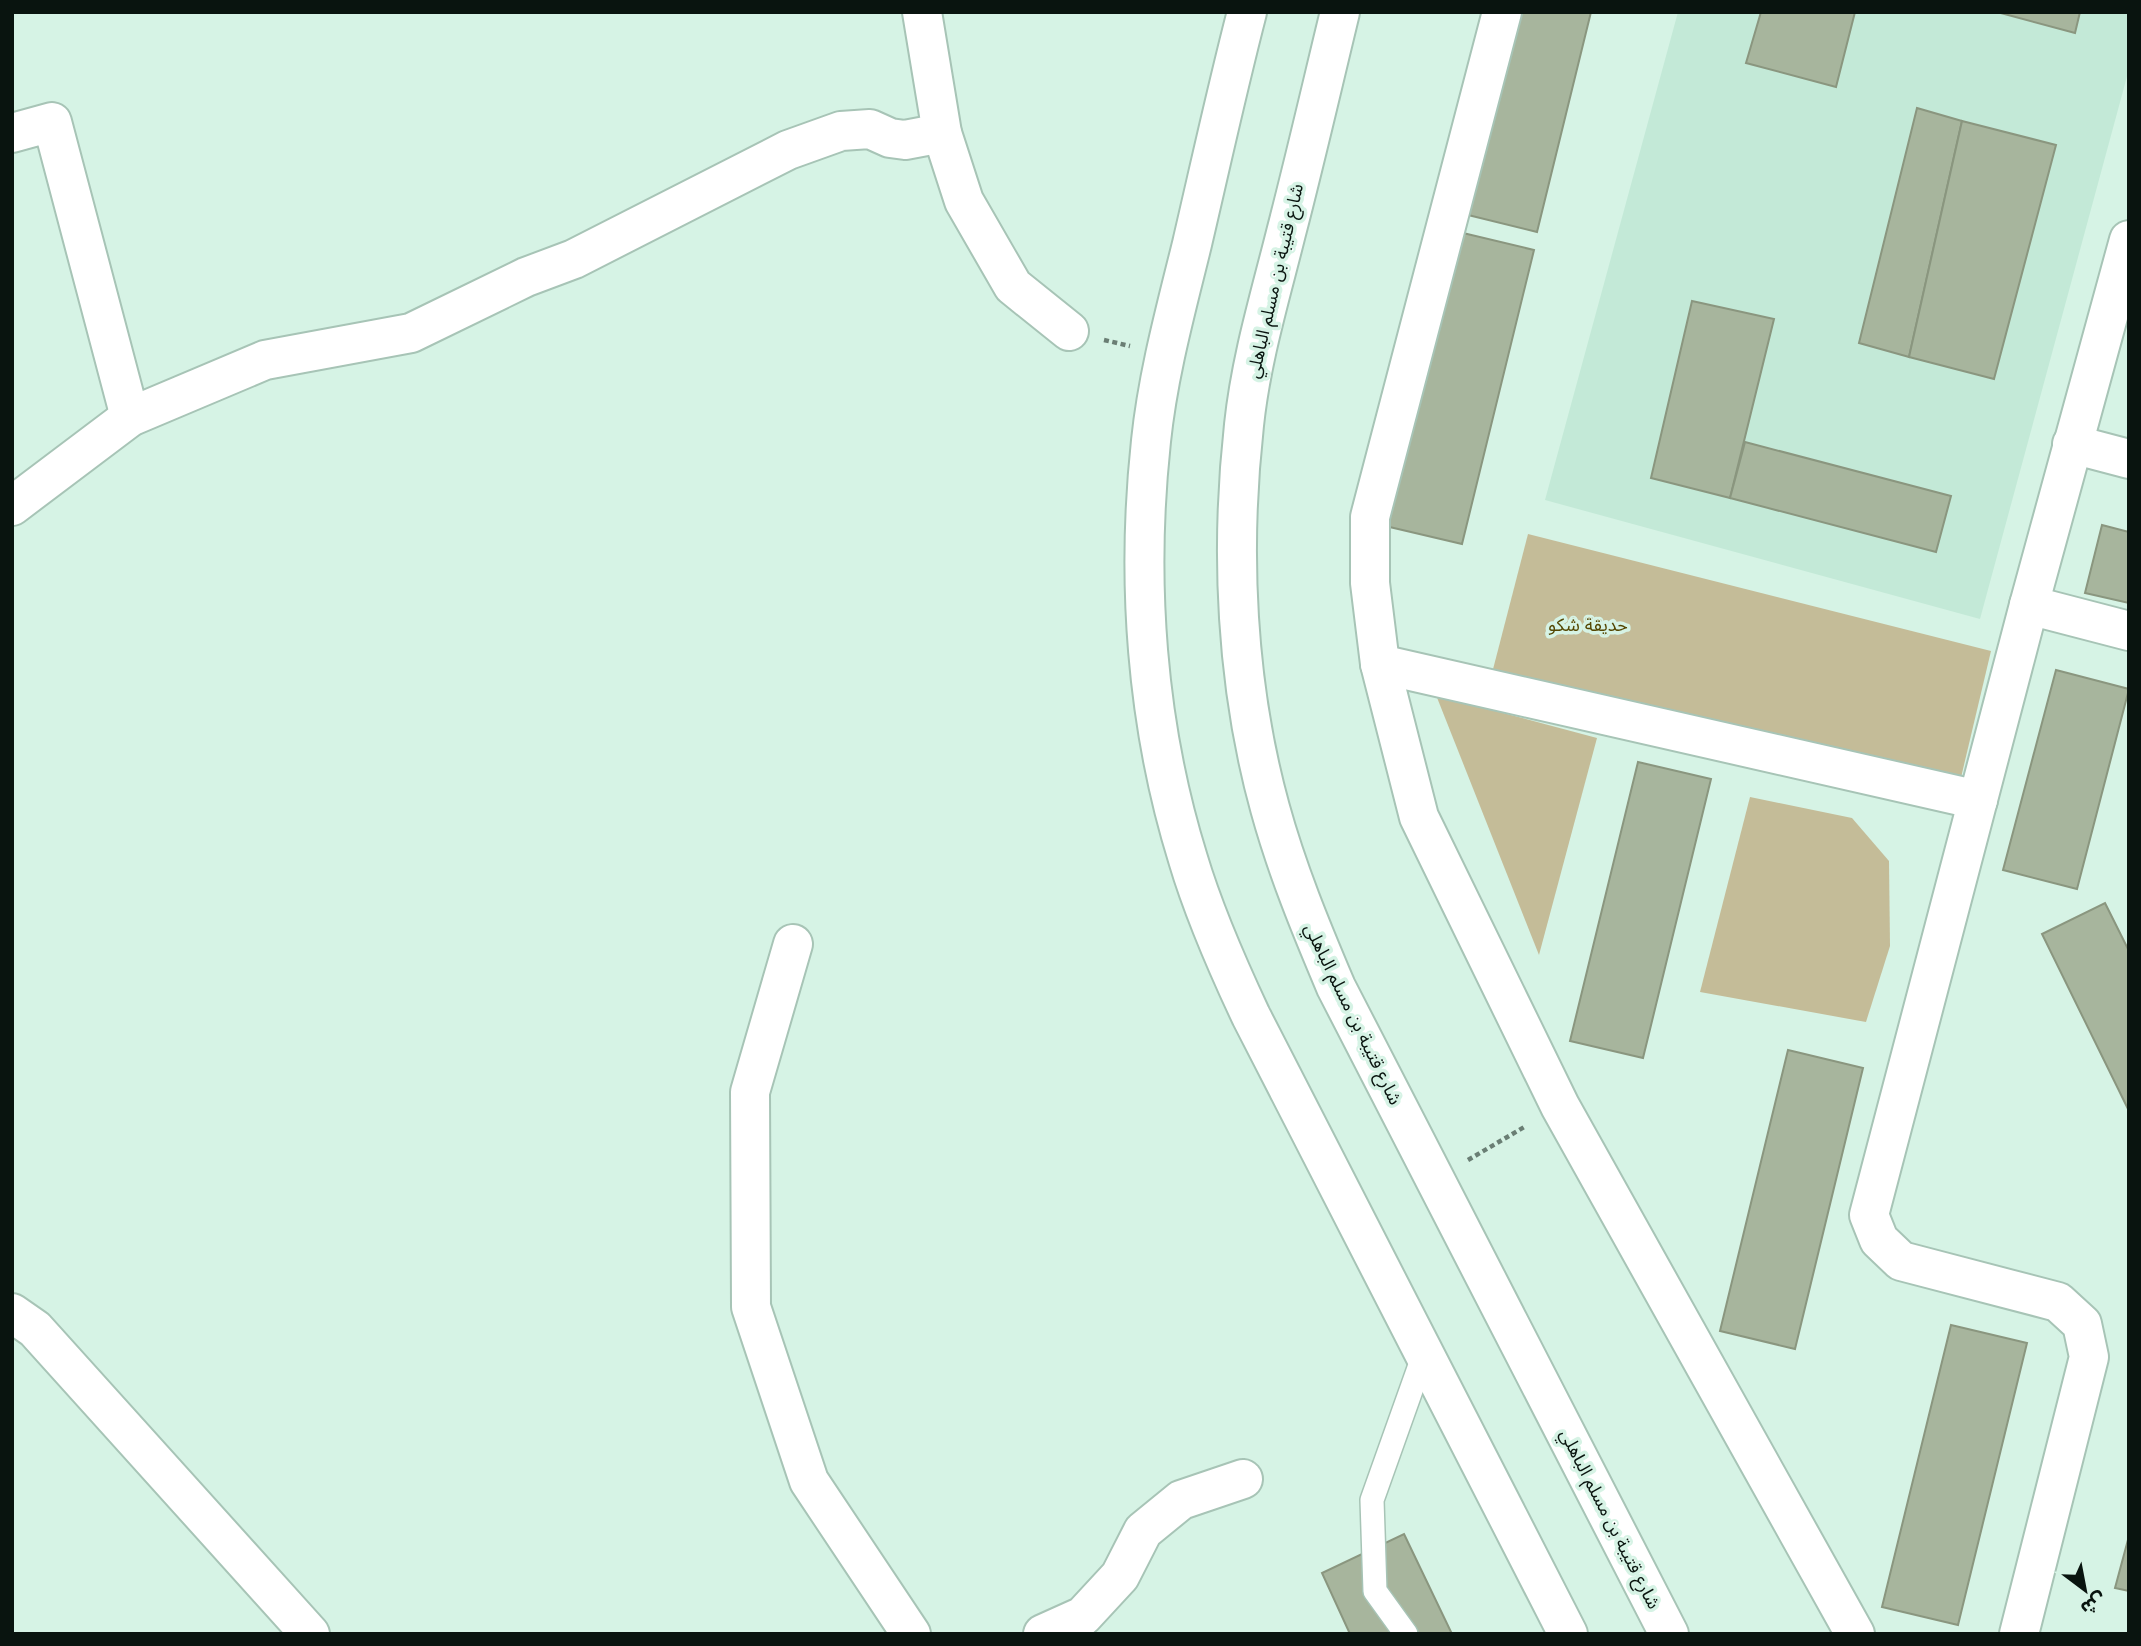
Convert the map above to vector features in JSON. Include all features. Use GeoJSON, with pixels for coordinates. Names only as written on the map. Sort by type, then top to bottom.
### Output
{"type":"FeatureCollection","features":[{"type":"Feature","properties":{"kind":"street"},"geometry":{"type":"LineString","coordinates":[[922,12],[942,133],[964,201],[1013,286],[1069,331]]}},
{"type":"Feature","properties":{"kind":"street"},"geometry":{"type":"LineString","coordinates":[[1247,12],[1165,355],[1151,439],[1145,512],[1144,608],[1152,693],[1167,777],[1188,859],[1216,939],[1251,1016],[1568,1634]]}},
{"type":"Feature","properties":{"kind":"street","name":"شارع قتيبة بن مسلم الباهلي"},"geometry":{"type":"LineString","coordinates":[[1340,12],[1260,328],[1244,423],[1237,520],[1239,616],[1250,712],[1270,806],[1298,898],[1336,987],[1669,1634]]}},
{"type":"Feature","properties":{"kind":"street"},"geometry":{"type":"LineString","coordinates":[[1502,12],[1370,517],[1370,583],[1380,664],[1419,817],[1560,1106],[1855,1634]]}},
{"type":"Feature","properties":{"kind":"street"},"geometry":{"type":"LineString","coordinates":[[12,133],[52,122],[130,418]]}},
{"type":"Feature","properties":{"kind":"street"},"geometry":{"type":"LineString","coordinates":[[12,506],[130,418],[265,360],[411,333],[526,277],[574,259],[788,150],[841,131],[870,129],[890,138],[905,140],[942,133]]}},
{"type":"Feature","properties":{"kind":"street"},"geometry":{"type":"LineString","coordinates":[[2019,1634],[2090,1357],[2082,1324],[2058,1302],[1901,1262],[1879,1240],[1869,1215],[2072,444],[2121,299],[2129,240]]}},
{"type":"Feature","properties":{"kind":"street"},"geometry":{"type":"LineString","coordinates":[[2072,444],[2129,459]]}},
{"type":"Feature","properties":{"kind":"street"},"geometry":{"type":"LineString","coordinates":[[2029,605],[2129,631]]}},
{"type":"Feature","properties":{"kind":"street"},"geometry":{"type":"LineString","coordinates":[[1380,664],[1978,800]]}},
{"type":"Feature","properties":{"kind":"street"},"geometry":{"type":"LineString","coordinates":[[793,944],[750,1092],[751,1307],[809,1481],[911,1634]]}},
{"type":"Feature","properties":{"kind":"street"},"geometry":{"type":"LineString","coordinates":[[12,1313],[34,1329],[310,1634]]}},
{"type":"Feature","properties":{"kind":"street"},"geometry":{"type":"LineString","coordinates":[[1043,1634],[1083,1616],[1120,1576],[1143,1531],[1181,1500],[1243,1479]]}},
{"type":"Feature","properties":{"kind":"lane"},"geometry":{"type":"LineString","coordinates":[[1406,1634],[1375,1591],[1372,1500],[1424,1354]]}},
{"type":"Feature","properties":{"kind":"path"},"geometry":{"type":"LineString","coordinates":[[1069,331],[1165,355]]}},
{"type":"Feature","properties":{"kind":"path"},"geometry":{"type":"LineString","coordinates":[[1468,1160],[1560,1106]]}},
{"type":"Feature","properties":{"kind":"shaded area"},"geometry":{"type":"Polygon","coordinates":[[[1678,12],[2129,12],[2129,69],[1980,619],[1545,500],[1678,12]]]}},
{"type":"Feature","properties":{"kind":"green space","name":"حديقة شكو"},"geometry":{"type":"Polygon","coordinates":[[[1528,534],[1991,651],[1959,786],[1491,677],[1528,534]]]}},
{"type":"Feature","properties":{"kind":"green space"},"geometry":{"type":"Polygon","coordinates":[[[1436,695],[1597,738],[1539,955],[1436,695]]]}},
{"type":"Feature","properties":{"kind":"green space"},"geometry":{"type":"Polygon","coordinates":[[[1750,797],[1852,818],[1889,861],[1890,946],[1866,1022],[1700,992],[1750,797]]]}},
{"type":"Feature","properties":{"kind":"building"},"geometry":{"type":"Polygon","coordinates":[[[1519,12],[1591,12],[1537,232],[1468,215],[1519,12]]]}},
{"type":"Feature","properties":{"kind":"building"},"geometry":{"type":"Polygon","coordinates":[[[1761,12],[1855,12],[1836,87],[1746,63],[1761,12]]]}},
{"type":"Feature","properties":{"kind":"building"},"geometry":{"type":"Polygon","coordinates":[[[1997,12],[2080,12],[2075,33],[1997,12]]]}},
{"type":"Feature","properties":{"kind":"building"},"geometry":{"type":"Polygon","coordinates":[[[1917,108],[1962,121],[1909,357],[1859,343],[1917,108]]]}},
{"type":"Feature","properties":{"kind":"building"},"geometry":{"type":"Polygon","coordinates":[[[1962,121],[2056,145],[1994,379],[1909,357],[1962,121]]]}},
{"type":"Feature","properties":{"kind":"building"},"geometry":{"type":"Polygon","coordinates":[[[1463,233],[1534,250],[1462,544],[1381,525],[1463,233]]]}},
{"type":"Feature","properties":{"kind":"building"},"geometry":{"type":"Polygon","coordinates":[[[1692,301],[1774,319],[1730,498],[1651,478],[1692,301]]]}},
{"type":"Feature","properties":{"kind":"building"},"geometry":{"type":"Polygon","coordinates":[[[1745,442],[1951,496],[1936,552],[1730,498],[1745,442]]]}},
{"type":"Feature","properties":{"kind":"building"},"geometry":{"type":"Polygon","coordinates":[[[2102,525],[2129,532],[2129,603],[2085,593],[2102,525]]]}},
{"type":"Feature","properties":{"kind":"building"},"geometry":{"type":"Polygon","coordinates":[[[2056,670],[2129,689],[2077,889],[2003,870],[2056,670]]]}},
{"type":"Feature","properties":{"kind":"building"},"geometry":{"type":"Polygon","coordinates":[[[1638,762],[1711,779],[1643,1058],[1570,1041],[1638,762]]]}},
{"type":"Feature","properties":{"kind":"building"},"geometry":{"type":"Polygon","coordinates":[[[2105,903],[2129,951],[2129,1111],[2042,934],[2105,903]]]}},
{"type":"Feature","properties":{"kind":"building"},"geometry":{"type":"Polygon","coordinates":[[[1788,1050],[1863,1068],[1795,1349],[1720,1331],[1788,1050]]]}},
{"type":"Feature","properties":{"kind":"building"},"geometry":{"type":"Polygon","coordinates":[[[1951,1325],[2027,1343],[1958,1625],[1882,1607],[1951,1325]]]}},
{"type":"Feature","properties":{"kind":"building"},"geometry":{"type":"Polygon","coordinates":[[[1404,1534],[1452,1634],[1350,1634],[1322,1573],[1404,1534]]]}},
{"type":"Feature","properties":{"kind":"building"},"geometry":{"type":"Polygon","coordinates":[[[2129,1536],[2129,1591],[2115,1588],[2129,1536]]]}}]}
